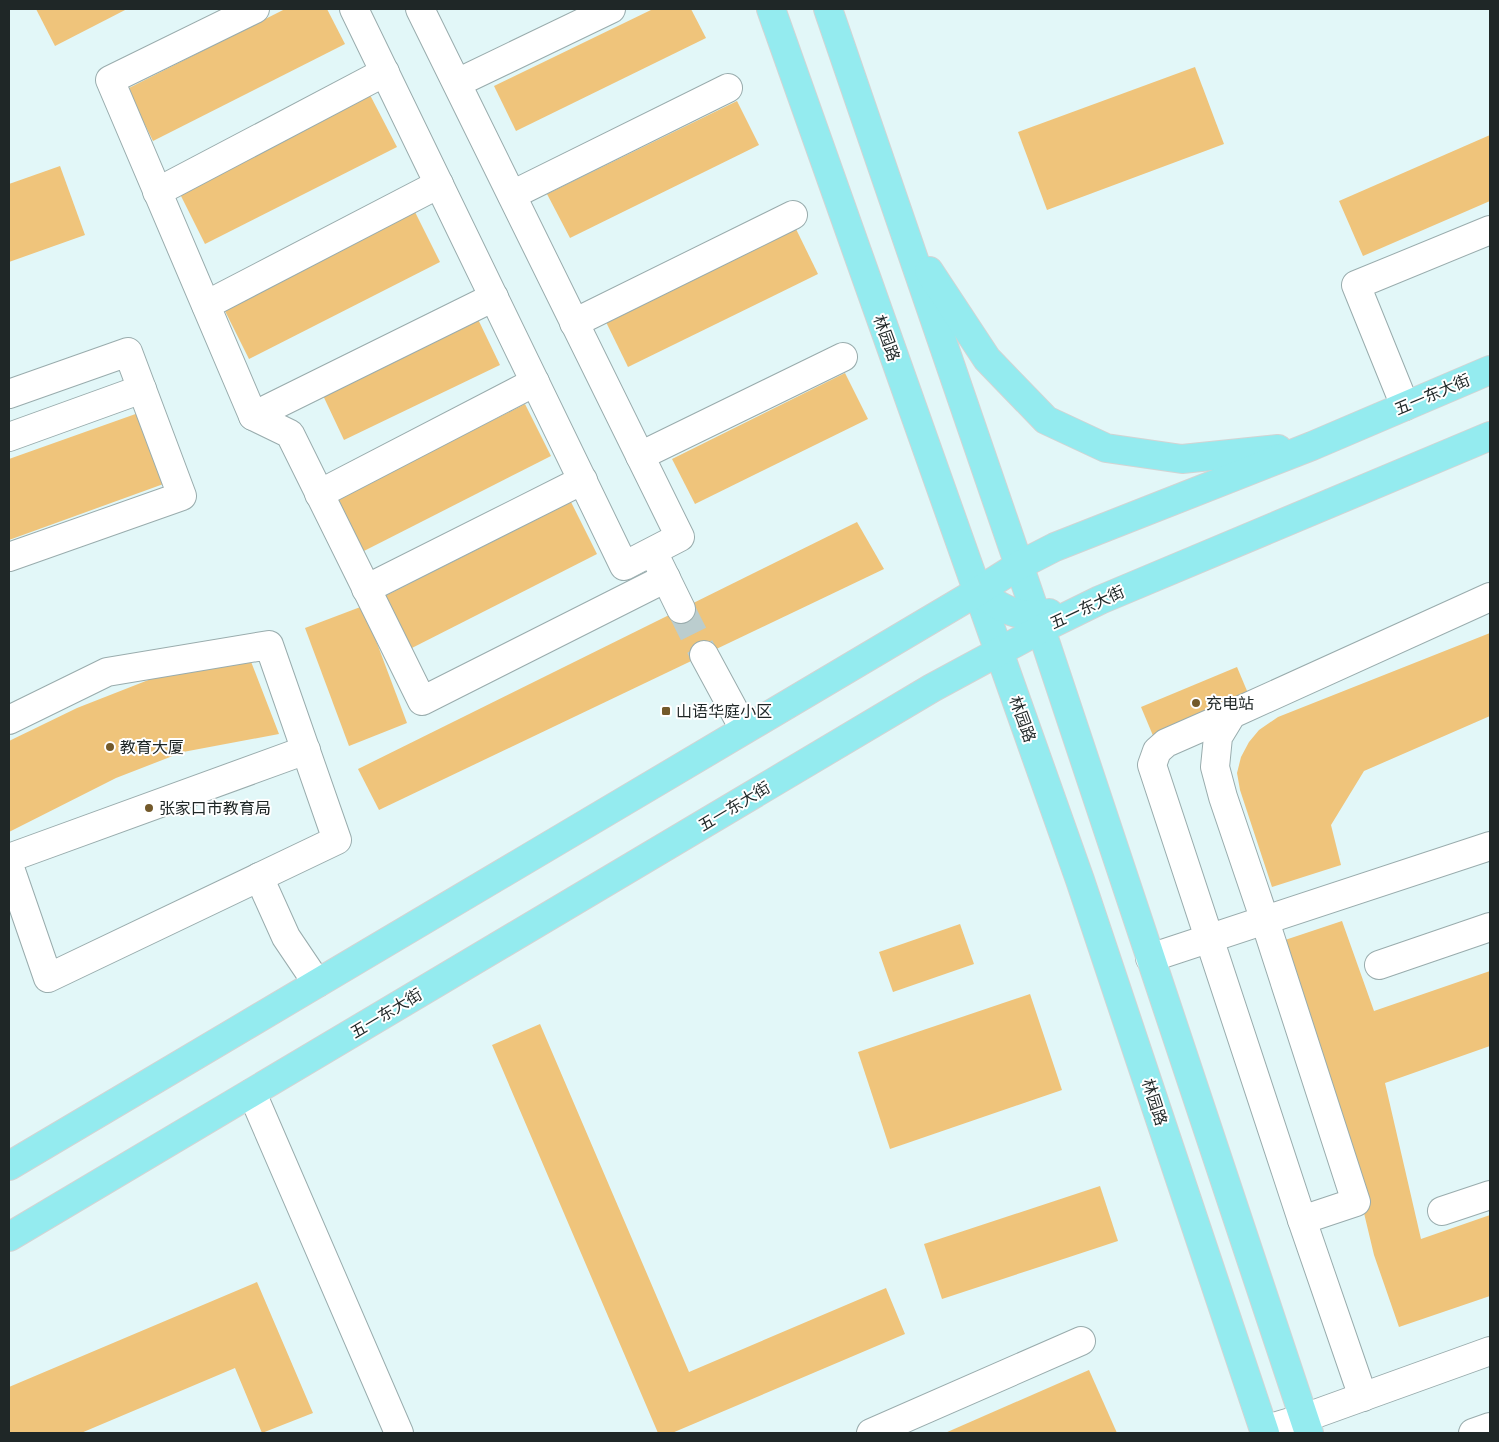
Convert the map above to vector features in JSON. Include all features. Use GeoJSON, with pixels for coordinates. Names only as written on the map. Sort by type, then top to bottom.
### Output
{"type":"FeatureCollection","features":[{"type":"Feature","properties":{"kind":"main road","name":"林园路"},"geometry":{"type":"LineString","coordinates":[[771,9],[1080,880],[1265,1432]]}},
{"type":"Feature","properties":{"kind":"main road"},"geometry":{"type":"LineString","coordinates":[[828,9],[1038,622],[1307,1426]]}},
{"type":"Feature","properties":{"kind":"main road"},"geometry":{"type":"LineString","coordinates":[[908,239],[988,359],[1046,420],[1106,448],[1182,459],[1312,446]]}},
{"type":"Feature","properties":{"kind":"main road","name":"五一东大街"},"geometry":{"type":"LineString","coordinates":[[10,1161],[317,983],[1018,566],[1055,547],[1312,446],[1490,370]]}},
{"type":"Feature","properties":{"kind":"main road","name":"五一东大街"},"geometry":{"type":"LineString","coordinates":[[9,1237],[915,698],[999,651],[1038,622],[1100,600],[1490,436]]}},
{"type":"Feature","properties":{"kind":"main road"},"geometry":{"type":"LineString","coordinates":[[977,592],[1010,611],[1030,616],[1038,622]]}},
{"type":"Feature","properties":{"kind":"street"},"geometry":{"type":"LineString","coordinates":[[255,9],[110,80],[253,416],[290,434],[422,701],[666,578]]}},
{"type":"Feature","properties":{"kind":"street"},"geometry":{"type":"LineString","coordinates":[[354,9],[624,566],[680,537],[420,9]]}},
{"type":"Feature","properties":{"kind":"street"},"geometry":{"type":"LineString","coordinates":[[457,83],[611,9]]}},
{"type":"Feature","properties":{"kind":"street"},"geometry":{"type":"LineString","coordinates":[[157,192],[385,72]]}},
{"type":"Feature","properties":{"kind":"street"},"geometry":{"type":"LineString","coordinates":[[512,195],[728,88]]}},
{"type":"Feature","properties":{"kind":"street"},"geometry":{"type":"LineString","coordinates":[[206,305],[439,184]]}},
{"type":"Feature","properties":{"kind":"street"},"geometry":{"type":"LineString","coordinates":[[574,322],[793,215]]}},
{"type":"Feature","properties":{"kind":"street"},"geometry":{"type":"LineString","coordinates":[[1405,406],[1356,286],[1490,230]]}},
{"type":"Feature","properties":{"kind":"street"},"geometry":{"type":"LineString","coordinates":[[253,416],[494,297]]}},
{"type":"Feature","properties":{"kind":"street"},"geometry":{"type":"LineString","coordinates":[[9,394],[128,352],[182,496],[9,557]]}},
{"type":"Feature","properties":{"kind":"street"},"geometry":{"type":"LineString","coordinates":[[640,456],[843,357]]}},
{"type":"Feature","properties":{"kind":"street"},"geometry":{"type":"LineString","coordinates":[[319,494],[535,382]]}},
{"type":"Feature","properties":{"kind":"street"},"geometry":{"type":"LineString","coordinates":[[9,437],[142,390]]}},
{"type":"Feature","properties":{"kind":"street"},"geometry":{"type":"LineString","coordinates":[[366,589],[583,480]]}},
{"type":"Feature","properties":{"kind":"street"},"geometry":{"type":"LineString","coordinates":[[653,551],[681,609]]}},
{"type":"Feature","properties":{"kind":"street"},"geometry":{"type":"LineString","coordinates":[[1363,1397],[1302,1220],[1152,765],[1157,751],[1166,743],[1490,597]]}},
{"type":"Feature","properties":{"kind":"street"},"geometry":{"type":"LineString","coordinates":[[9,720],[107,672],[269,645],[337,840],[48,978],[9,865]]}},
{"type":"Feature","properties":{"kind":"street"},"geometry":{"type":"LineString","coordinates":[[704,655],[744,729]]}},
{"type":"Feature","properties":{"kind":"street"},"geometry":{"type":"LineString","coordinates":[[1232,714],[1218,737],[1215,767],[1223,797],[1265,920],[1356,1202],[1302,1220]]}},
{"type":"Feature","properties":{"kind":"street"},"geometry":{"type":"LineString","coordinates":[[9,858],[306,750]]}},
{"type":"Feature","properties":{"kind":"street"},"geometry":{"type":"LineString","coordinates":[[1150,958],[1490,846]]}},
{"type":"Feature","properties":{"kind":"street"},"geometry":{"type":"LineString","coordinates":[[259,877],[286,937],[317,983]]}},
{"type":"Feature","properties":{"kind":"street"},"geometry":{"type":"LineString","coordinates":[[1379,965],[1490,927]]}},
{"type":"Feature","properties":{"kind":"street"},"geometry":{"type":"LineString","coordinates":[[252,1093],[399,1433]]}},
{"type":"Feature","properties":{"kind":"street"},"geometry":{"type":"LineString","coordinates":[[1442,1211],[1490,1195]]}},
{"type":"Feature","properties":{"kind":"street"},"geometry":{"type":"LineString","coordinates":[[871,1433],[1082,1341]]}},
{"type":"Feature","properties":{"kind":"street"},"geometry":{"type":"LineString","coordinates":[[1265,1432],[1307,1426],[1363,1397],[1490,1351]]}},
{"type":"Feature","properties":{"kind":"street"},"geometry":{"type":"LineString","coordinates":[[1473,1433],[1490,1427]]}},
{"type":"Feature","properties":{"kind":"building"},"geometry":{"type":"Polygon","coordinates":[[[36,9],[127,9],[55,46],[36,9]]]}},
{"type":"Feature","properties":{"kind":"building"},"geometry":{"type":"Polygon","coordinates":[[[285,9],[327,9],[345,44],[153,141],[127,89],[285,9]]]}},
{"type":"Feature","properties":{"kind":"building"},"geometry":{"type":"Polygon","coordinates":[[[653,9],[691,9],[706,38],[516,131],[494,86],[653,9]]]}},
{"type":"Feature","properties":{"kind":"building"},"geometry":{"type":"Polygon","coordinates":[[[1195,67],[1224,144],[1047,210],[1018,132],[1195,67]]]}},
{"type":"Feature","properties":{"kind":"building"},"geometry":{"type":"Polygon","coordinates":[[[370,95],[397,147],[205,244],[179,192],[370,95]]]}},
{"type":"Feature","properties":{"kind":"building"},"geometry":{"type":"Polygon","coordinates":[[[737,101],[759,145],[570,238],[547,194],[737,101]]]}},
{"type":"Feature","properties":{"kind":"building"},"geometry":{"type":"Polygon","coordinates":[[[1490,135],[1490,201],[1363,256],[1339,201],[1490,135]]]}},
{"type":"Feature","properties":{"kind":"building"},"geometry":{"type":"Polygon","coordinates":[[[60,166],[85,235],[9,262],[9,184],[60,166]]]}},
{"type":"Feature","properties":{"kind":"building"},"geometry":{"type":"Polygon","coordinates":[[[414,210],[440,262],[249,359],[223,307],[414,210]]]}},
{"type":"Feature","properties":{"kind":"building"},"geometry":{"type":"Polygon","coordinates":[[[796,229],[818,274],[628,367],[606,322],[796,229]]]}},
{"type":"Feature","properties":{"kind":"building"},"geometry":{"type":"Polygon","coordinates":[[[475,313],[500,365],[344,440],[319,387],[475,313]]]}},
{"type":"Feature","properties":{"kind":"building"},"geometry":{"type":"Polygon","coordinates":[[[845,373],[868,419],[695,504],[672,459],[845,373]]]}},
{"type":"Feature","properties":{"kind":"building"},"geometry":{"type":"Polygon","coordinates":[[[525,404],[551,456],[360,553],[334,501],[525,404]]]}},
{"type":"Feature","properties":{"kind":"building"},"geometry":{"type":"Polygon","coordinates":[[[144,411],[169,482],[9,540],[9,459],[144,411]]]}},
{"type":"Feature","properties":{"kind":"building"},"geometry":{"type":"Polygon","coordinates":[[[571,502],[597,554],[406,651],[379,599],[571,502]]]}},
{"type":"Feature","properties":{"kind":"building"},"geometry":{"type":"Polygon","coordinates":[[[857,522],[884,569],[379,810],[358,769],[857,522]]]}},
{"type":"Feature","properties":{"kind":"building"},"geometry":{"type":"Polygon","coordinates":[[[363,606],[407,723],[349,746],[305,628],[363,606]]]}},
{"type":"Feature","properties":{"kind":"building"},"geometry":{"type":"Polygon","coordinates":[[[1490,633],[1490,716],[1364,771],[1331,825],[1341,865],[1272,887],[1240,790],[1237,773],[1241,757],[1249,742],[1259,730],[1278,717],[1490,633]]]}},
{"type":"Feature","properties":{"kind":"building","name":"教育大厦"},"geometry":{"type":"Polygon","coordinates":[[[250,659],[279,734],[183,752],[116,778],[9,832],[9,741],[77,708],[156,677],[250,659]]]}},
{"type":"Feature","properties":{"kind":"building","name":"充电站"},"geometry":{"type":"Polygon","coordinates":[[[1237,667],[1250,698],[1154,738],[1141,707],[1237,667]]]}},
{"type":"Feature","properties":{"kind":"building"},"geometry":{"type":"Polygon","coordinates":[[[1342,921],[1374,1011],[1490,971],[1490,1046],[1385,1083],[1421,1239],[1490,1215],[1490,1296],[1399,1327],[1374,1255],[1337,1100],[1282,941],[1342,921]]]}},
{"type":"Feature","properties":{"kind":"building"},"geometry":{"type":"Polygon","coordinates":[[[960,924],[974,964],[893,992],[879,952],[960,924]]]}},
{"type":"Feature","properties":{"kind":"building"},"geometry":{"type":"Polygon","coordinates":[[[1030,994],[1062,1090],[890,1149],[858,1052],[1030,994]]]}},
{"type":"Feature","properties":{"kind":"building"},"geometry":{"type":"Polygon","coordinates":[[[540,1024],[689,1372],[886,1288],[905,1334],[672,1433],[658,1433],[492,1045],[540,1024]]]}},
{"type":"Feature","properties":{"kind":"building"},"geometry":{"type":"Polygon","coordinates":[[[1100,1186],[1118,1241],[942,1299],[924,1244],[1100,1186]]]}},
{"type":"Feature","properties":{"kind":"building"},"geometry":{"type":"Polygon","coordinates":[[[257,1282],[313,1413],[262,1433],[235,1368],[81,1433],[9,1433],[9,1387],[257,1282]]]}},
{"type":"Feature","properties":{"kind":"building"},"geometry":{"type":"Polygon","coordinates":[[[1089,1370],[1117,1433],[945,1433],[1089,1370]]]}},
{"type":"Feature","properties":{"kind":"tunnel"},"geometry":{"type":"LineString","coordinates":[[681,609],[704,655]]}},
{"type":"Feature","properties":{"kind":"place","name":"充电站"},"geometry":{"type":"Point","coordinates":[1196,703]}},
{"type":"Feature","properties":{"kind":"place","name":"山语华庭小区"},"geometry":{"type":"Point","coordinates":[666,711]}},
{"type":"Feature","properties":{"kind":"place","name":"教育大厦"},"geometry":{"type":"Point","coordinates":[110,747]}},
{"type":"Feature","properties":{"kind":"place","name":"张家口市教育局"},"geometry":{"type":"Point","coordinates":[149,808]}}]}
